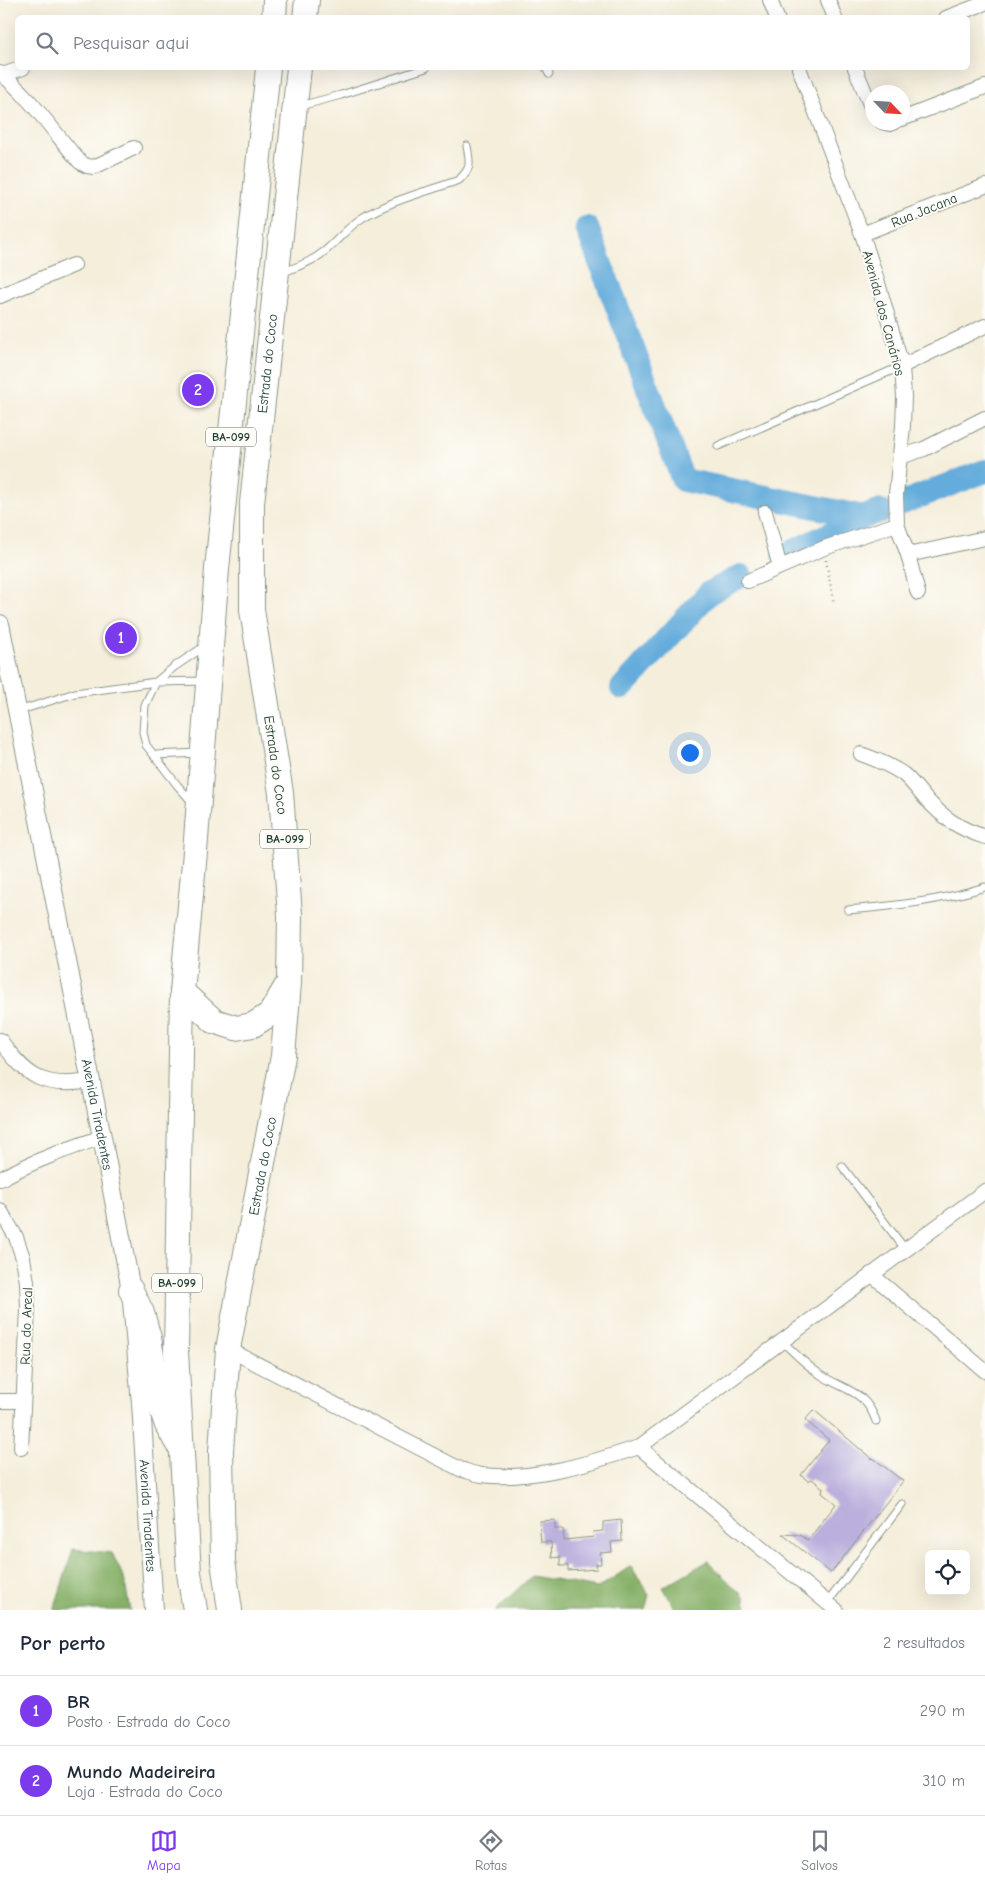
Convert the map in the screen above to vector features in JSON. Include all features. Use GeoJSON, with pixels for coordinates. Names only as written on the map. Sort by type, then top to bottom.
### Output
{"type":"FeatureCollection","features":[{"type":"Feature","properties":{"kind":"highway"},"geometry":{"type":"LineString","coordinates":[[274,15],[275,0]]}},
{"type":"Feature","properties":{"kind":"highway"},"geometry":{"type":"LineString","coordinates":[[305,15],[307,0]]}},
{"type":"Feature","properties":{"kind":"highway","name":"BA-099"},"geometry":{"type":"LineString","coordinates":[[195,1610],[189,1573],[176,1352],[182,992],[217,569],[268,70]]}},
{"type":"Feature","properties":{"kind":"highway","name":"Estrada do Coco"},"geometry":{"type":"LineString","coordinates":[[230,1610],[223,1561],[221,1451],[228,1349],[283,1056],[289,983],[290,915],[281,793],[252,610],[252,503],[299,70]]}},
{"type":"Feature","properties":{"kind":"highway"},"geometry":{"type":"LineString","coordinates":[[182,992],[214,1021],[236,1028],[253,1025],[270,1014],[289,983]]}},
{"type":"Feature","properties":{"kind":"highway"},"geometry":{"type":"LineString","coordinates":[[131,1290],[142,1313],[160,1405],[167,1425],[182,1453]]}},
{"type":"Feature","properties":{"kind":"street"},"geometry":{"type":"LineString","coordinates":[[770,0],[776,15]]}},
{"type":"Feature","properties":{"kind":"street"},"geometry":{"type":"LineString","coordinates":[[828,0],[834,15]]}},
{"type":"Feature","properties":{"kind":"street"},"geometry":{"type":"LineString","coordinates":[[954,15],[985,3]]}},
{"type":"Feature","properties":{"kind":"street"},"geometry":{"type":"LineString","coordinates":[[1,74],[16,70]]}},
{"type":"Feature","properties":{"kind":"street","name":"Avenida dos Canários"},"geometry":{"type":"LineString","coordinates":[[804,70],[862,234],[902,366],[904,397],[896,494],[897,524],[908,554],[918,594]]}},
{"type":"Feature","properties":{"kind":"street"},"geometry":{"type":"LineString","coordinates":[[856,70],[865,92]]}},
{"type":"Feature","properties":{"kind":"street"},"geometry":{"type":"LineString","coordinates":[[1,74],[25,97],[80,162],[87,166],[94,167],[134,148]]}},
{"type":"Feature","properties":{"kind":"street"},"geometry":{"type":"LineString","coordinates":[[910,116],[985,87]]}},
{"type":"Feature","properties":{"kind":"street","name":"Rua Jacana"},"geometry":{"type":"LineString","coordinates":[[862,234],[985,186]]}},
{"type":"Feature","properties":{"kind":"street"},"geometry":{"type":"LineString","coordinates":[[0,296],[74,265]]}},
{"type":"Feature","properties":{"kind":"street"},"geometry":{"type":"LineString","coordinates":[[902,366],[985,326]]}},
{"type":"Feature","properties":{"kind":"street"},"geometry":{"type":"LineString","coordinates":[[900,457],[924,449],[985,418]]}},
{"type":"Feature","properties":{"kind":"street"},"geometry":{"type":"LineString","coordinates":[[764,512],[780,567]]}},
{"type":"Feature","properties":{"kind":"street"},"geometry":{"type":"LineString","coordinates":[[748,581],[824,548],[897,524]]}},
{"type":"Feature","properties":{"kind":"street"},"geometry":{"type":"LineString","coordinates":[[908,554],[985,538]]}},
{"type":"Feature","properties":{"kind":"street","name":"Avenida Tiradentes"},"geometry":{"type":"LineString","coordinates":[[0,624],[131,1290],[141,1402],[154,1610]]}},
{"type":"Feature","properties":{"kind":"street"},"geometry":{"type":"LineString","coordinates":[[860,754],[886,764],[904,775],[939,813],[951,823],[964,830],[985,837]]}},
{"type":"Feature","properties":{"kind":"street"},"geometry":{"type":"LineString","coordinates":[[0,1040],[29,1073],[44,1080],[60,1084],[90,1081]]}},
{"type":"Feature","properties":{"kind":"street"},"geometry":{"type":"LineString","coordinates":[[0,1178],[54,1154],[102,1137]]}},
{"type":"Feature","properties":{"kind":"street"},"geometry":{"type":"LineString","coordinates":[[228,1349],[460,1469],[479,1475],[501,1476],[540,1472],[604,1459],[639,1447],[985,1191]]}},
{"type":"Feature","properties":{"kind":"street","name":"Rua do Areal"},"geometry":{"type":"LineString","coordinates":[[0,1210],[16,1237],[23,1258],[27,1282],[28,1310],[21,1448]]}},
{"type":"Feature","properties":{"kind":"street"},"geometry":{"type":"LineString","coordinates":[[871,1274],[985,1371]]}},
{"type":"Feature","properties":{"kind":"street"},"geometry":{"type":"LineString","coordinates":[[0,1400],[22,1401]]}},
{"type":"Feature","properties":{"kind":"street"},"geometry":{"type":"LineString","coordinates":[[639,1447],[831,1606]]}},
{"type":"Feature","properties":{"kind":"lane"},"geometry":{"type":"LineString","coordinates":[[295,108],[420,70]]}},
{"type":"Feature","properties":{"kind":"lane"},"geometry":{"type":"LineString","coordinates":[[278,274],[311,261],[326,250],[343,233],[371,213],[458,180],[467,172],[470,164],[466,146]]}},
{"type":"Feature","properties":{"kind":"lane"},"geometry":{"type":"LineString","coordinates":[[718,446],[902,366]]}},
{"type":"Feature","properties":{"kind":"lane"},"geometry":{"type":"LineString","coordinates":[[198,808],[146,745],[143,732],[146,705],[156,682],[174,667],[212,642]]}},
{"type":"Feature","properties":{"kind":"lane"},"geometry":{"type":"LineString","coordinates":[[18,711],[75,693],[156,682],[209,681]]}},
{"type":"Feature","properties":{"kind":"lane"},"geometry":{"type":"LineString","coordinates":[[155,755],[203,753]]}},
{"type":"Feature","properties":{"kind":"lane"},"geometry":{"type":"LineString","coordinates":[[848,910],[904,904],[985,887]]}},
{"type":"Feature","properties":{"kind":"lane"},"geometry":{"type":"LineString","coordinates":[[842,1166],[905,1249]]}},
{"type":"Feature","properties":{"kind":"lane"},"geometry":{"type":"LineString","coordinates":[[782,1341],[821,1375],[862,1397],[871,1408],[876,1421]]}},
{"type":"Feature","properties":{"kind":"lane"},"geometry":{"type":"LineString","coordinates":[[831,1606],[902,1504]]}},
{"type":"Feature","properties":{"kind":"path"},"geometry":{"type":"LineString","coordinates":[[824,548],[834,604]]}},
{"type":"Feature","properties":{"kind":"green space"},"geometry":{"type":"Polygon","coordinates":[[[73,1549],[112,1553],[124,1578],[130,1610],[54,1610],[73,1549]]]}},
{"type":"Feature","properties":{"kind":"green space"},"geometry":{"type":"Polygon","coordinates":[[[708,1561],[744,1597],[748,1610],[676,1610],[663,1587],[708,1561]]]}},
{"type":"Feature","properties":{"kind":"green space"},"geometry":{"type":"Polygon","coordinates":[[[631,1566],[649,1595],[645,1610],[495,1610],[532,1576],[598,1588],[631,1566]]]}},
{"type":"Feature","properties":{"kind":"building"},"geometry":{"type":"Polygon","coordinates":[[[814,1410],[872,1459],[903,1481],[831,1573],[782,1534],[800,1535],[808,1540],[836,1504],[822,1493],[823,1488],[812,1479],[808,1481],[801,1475],[829,1440],[805,1420],[814,1410]]]}},
{"type":"Feature","properties":{"kind":"building"},"geometry":{"type":"Polygon","coordinates":[[[555,1520],[555,1529],[563,1529],[564,1540],[594,1537],[593,1532],[603,1531],[603,1522],[621,1520],[622,1541],[611,1542],[612,1552],[600,1553],[601,1564],[596,1564],[597,1569],[568,1571],[568,1566],[560,1566],[560,1557],[552,1558],[551,1542],[541,1542],[539,1521],[555,1520]]]}},
{"type":"Feature","properties":{"kind":"waterway"},"geometry":{"type":"LineString","coordinates":[[587,228],[683,480],[864,517],[881,511]]}},
{"type":"Feature","properties":{"kind":"waterway"},"geometry":{"type":"LineString","coordinates":[[902,503],[985,471]]}},
{"type":"Feature","properties":{"kind":"waterway"},"geometry":{"type":"LineString","coordinates":[[784,556],[864,517]]}},
{"type":"Feature","properties":{"kind":"waterway"},"geometry":{"type":"LineString","coordinates":[[622,688],[709,593],[741,576]]}},
{"type":"Feature","properties":{"kind":"place","name":"Mundo Madeireira"},"geometry":{"type":"Point","coordinates":[198,390]}},
{"type":"Feature","properties":{"kind":"place","name":"BR"},"geometry":{"type":"Point","coordinates":[121,638]}}]}
